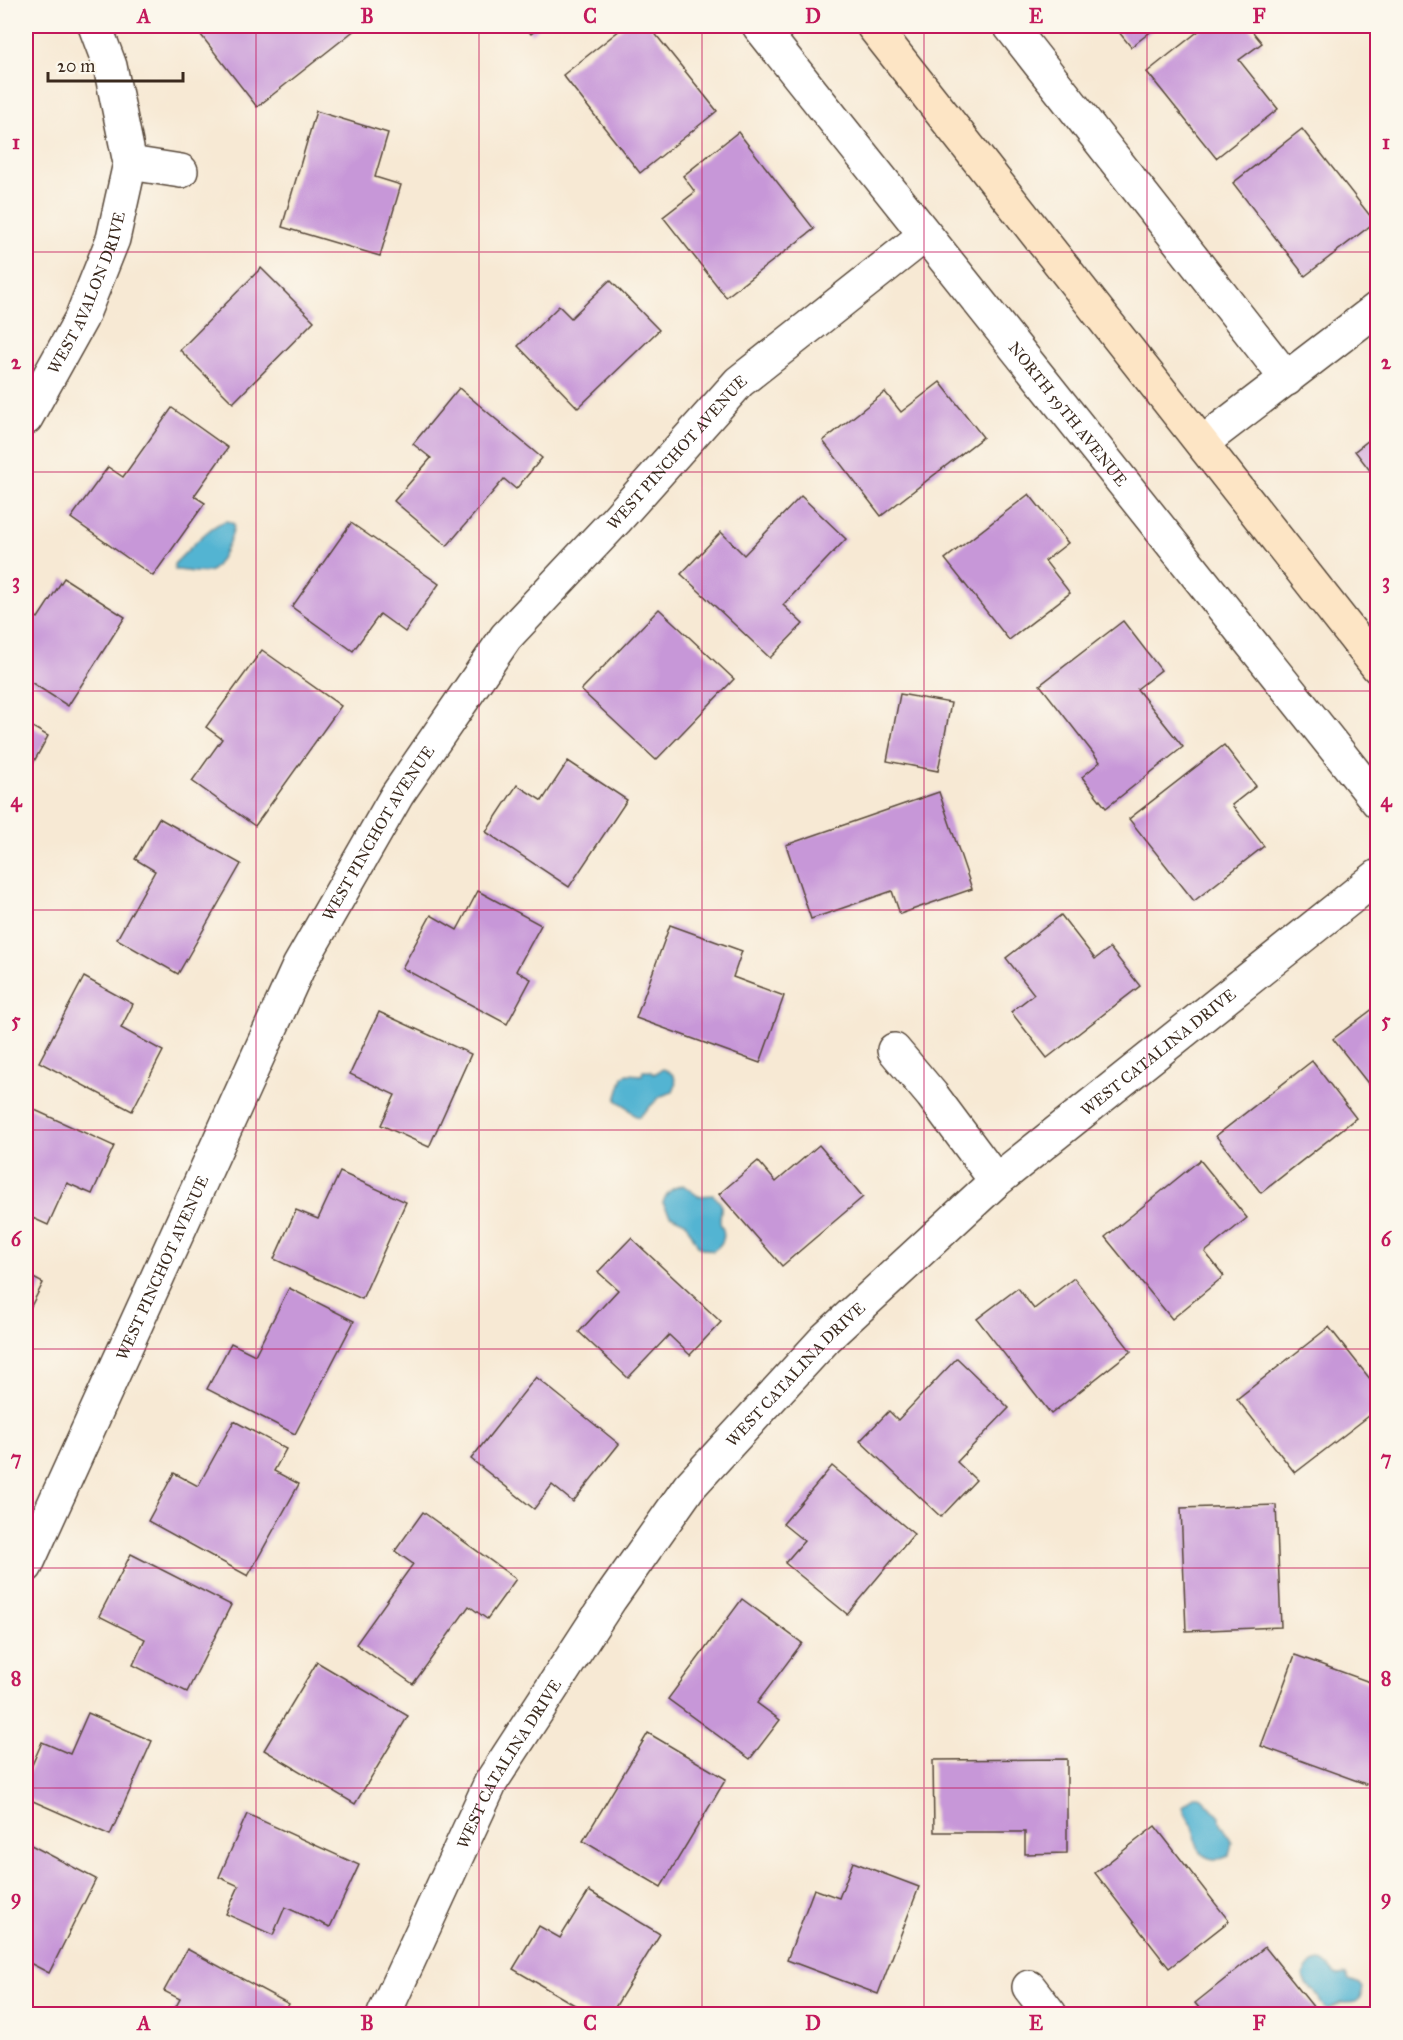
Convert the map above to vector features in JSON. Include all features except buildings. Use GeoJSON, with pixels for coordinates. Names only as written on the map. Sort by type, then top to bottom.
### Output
{"type":"FeatureCollection","features":[{"type":"Feature","properties":{"kind":"main road"},"geometry":{"type":"LineString","coordinates":[[873,26],[1377,667]]}},
{"type":"Feature","properties":{"kind":"street","name":"WEST AVALON DRIVE"},"geometry":{"type":"LineString","coordinates":[[26,418],[81,319],[113,239],[130,163],[110,66],[95,26]]}},
{"type":"Feature","properties":{"kind":"street","name":"NORTH 59TH AVENUE"},"geometry":{"type":"LineString","coordinates":[[759,26],[1377,802]]}},
{"type":"Feature","properties":{"kind":"street"},"geometry":{"type":"LineString","coordinates":[[1010,26],[1287,379]]}},
{"type":"Feature","properties":{"kind":"street"},"geometry":{"type":"LineString","coordinates":[[130,163],[181,171]]}},
{"type":"Feature","properties":{"kind":"street","name":"WEST PINCHOT AVENUE"},"geometry":{"type":"LineString","coordinates":[[26,1566],[299,966],[397,795],[506,637],[616,520],[739,382],[925,235]]}},
{"type":"Feature","properties":{"kind":"street"},"geometry":{"type":"LineString","coordinates":[[1202,443],[1377,308]]}},
{"type":"Feature","properties":{"kind":"street","name":"WEST CATALINA DRIVE"},"geometry":{"type":"LineString","coordinates":[[384,2014],[491,1782],[610,1599],[689,1486],[826,1338],[996,1181],[1377,876]]}},
{"type":"Feature","properties":{"kind":"street"},"geometry":{"type":"LineString","coordinates":[[894,1050],[932,1095],[996,1181]]}},
{"type":"Feature","properties":{"kind":"street"},"geometry":{"type":"LineString","coordinates":[[1029,1987],[1050,2014]]}},
{"type":"Feature","properties":{"kind":"water"},"geometry":{"type":"Polygon","coordinates":[[[227,521],[234,524],[231,536],[221,559],[212,570],[200,573],[175,570],[174,564],[199,539],[214,527],[227,521]]]}},
{"type":"Feature","properties":{"kind":"water"},"geometry":{"type":"Polygon","coordinates":[[[663,1069],[670,1072],[674,1078],[676,1084],[673,1092],[661,1096],[639,1117],[616,1100],[623,1077],[627,1074],[642,1075],[643,1071],[651,1071],[654,1074],[663,1069]]]}},
{"type":"Feature","properties":{"kind":"water"},"geometry":{"type":"Polygon","coordinates":[[[683,1185],[698,1196],[713,1195],[721,1204],[720,1223],[724,1237],[713,1251],[699,1247],[685,1222],[670,1215],[663,1203],[670,1191],[683,1185]]]}},
{"type":"Feature","properties":{"kind":"water"},"geometry":{"type":"Polygon","coordinates":[[[1194,1796],[1200,1796],[1220,1817],[1232,1842],[1229,1856],[1218,1859],[1208,1858],[1197,1847],[1193,1827],[1183,1806],[1194,1796]]]}},
{"type":"Feature","properties":{"kind":"water"},"geometry":{"type":"Polygon","coordinates":[[[1321,1961],[1334,1973],[1346,1974],[1349,1980],[1360,1984],[1363,1988],[1357,2002],[1340,2004],[1327,2009],[1322,2005],[1315,1992],[1306,1984],[1303,1976],[1310,1966],[1321,1961]]]}}]}
